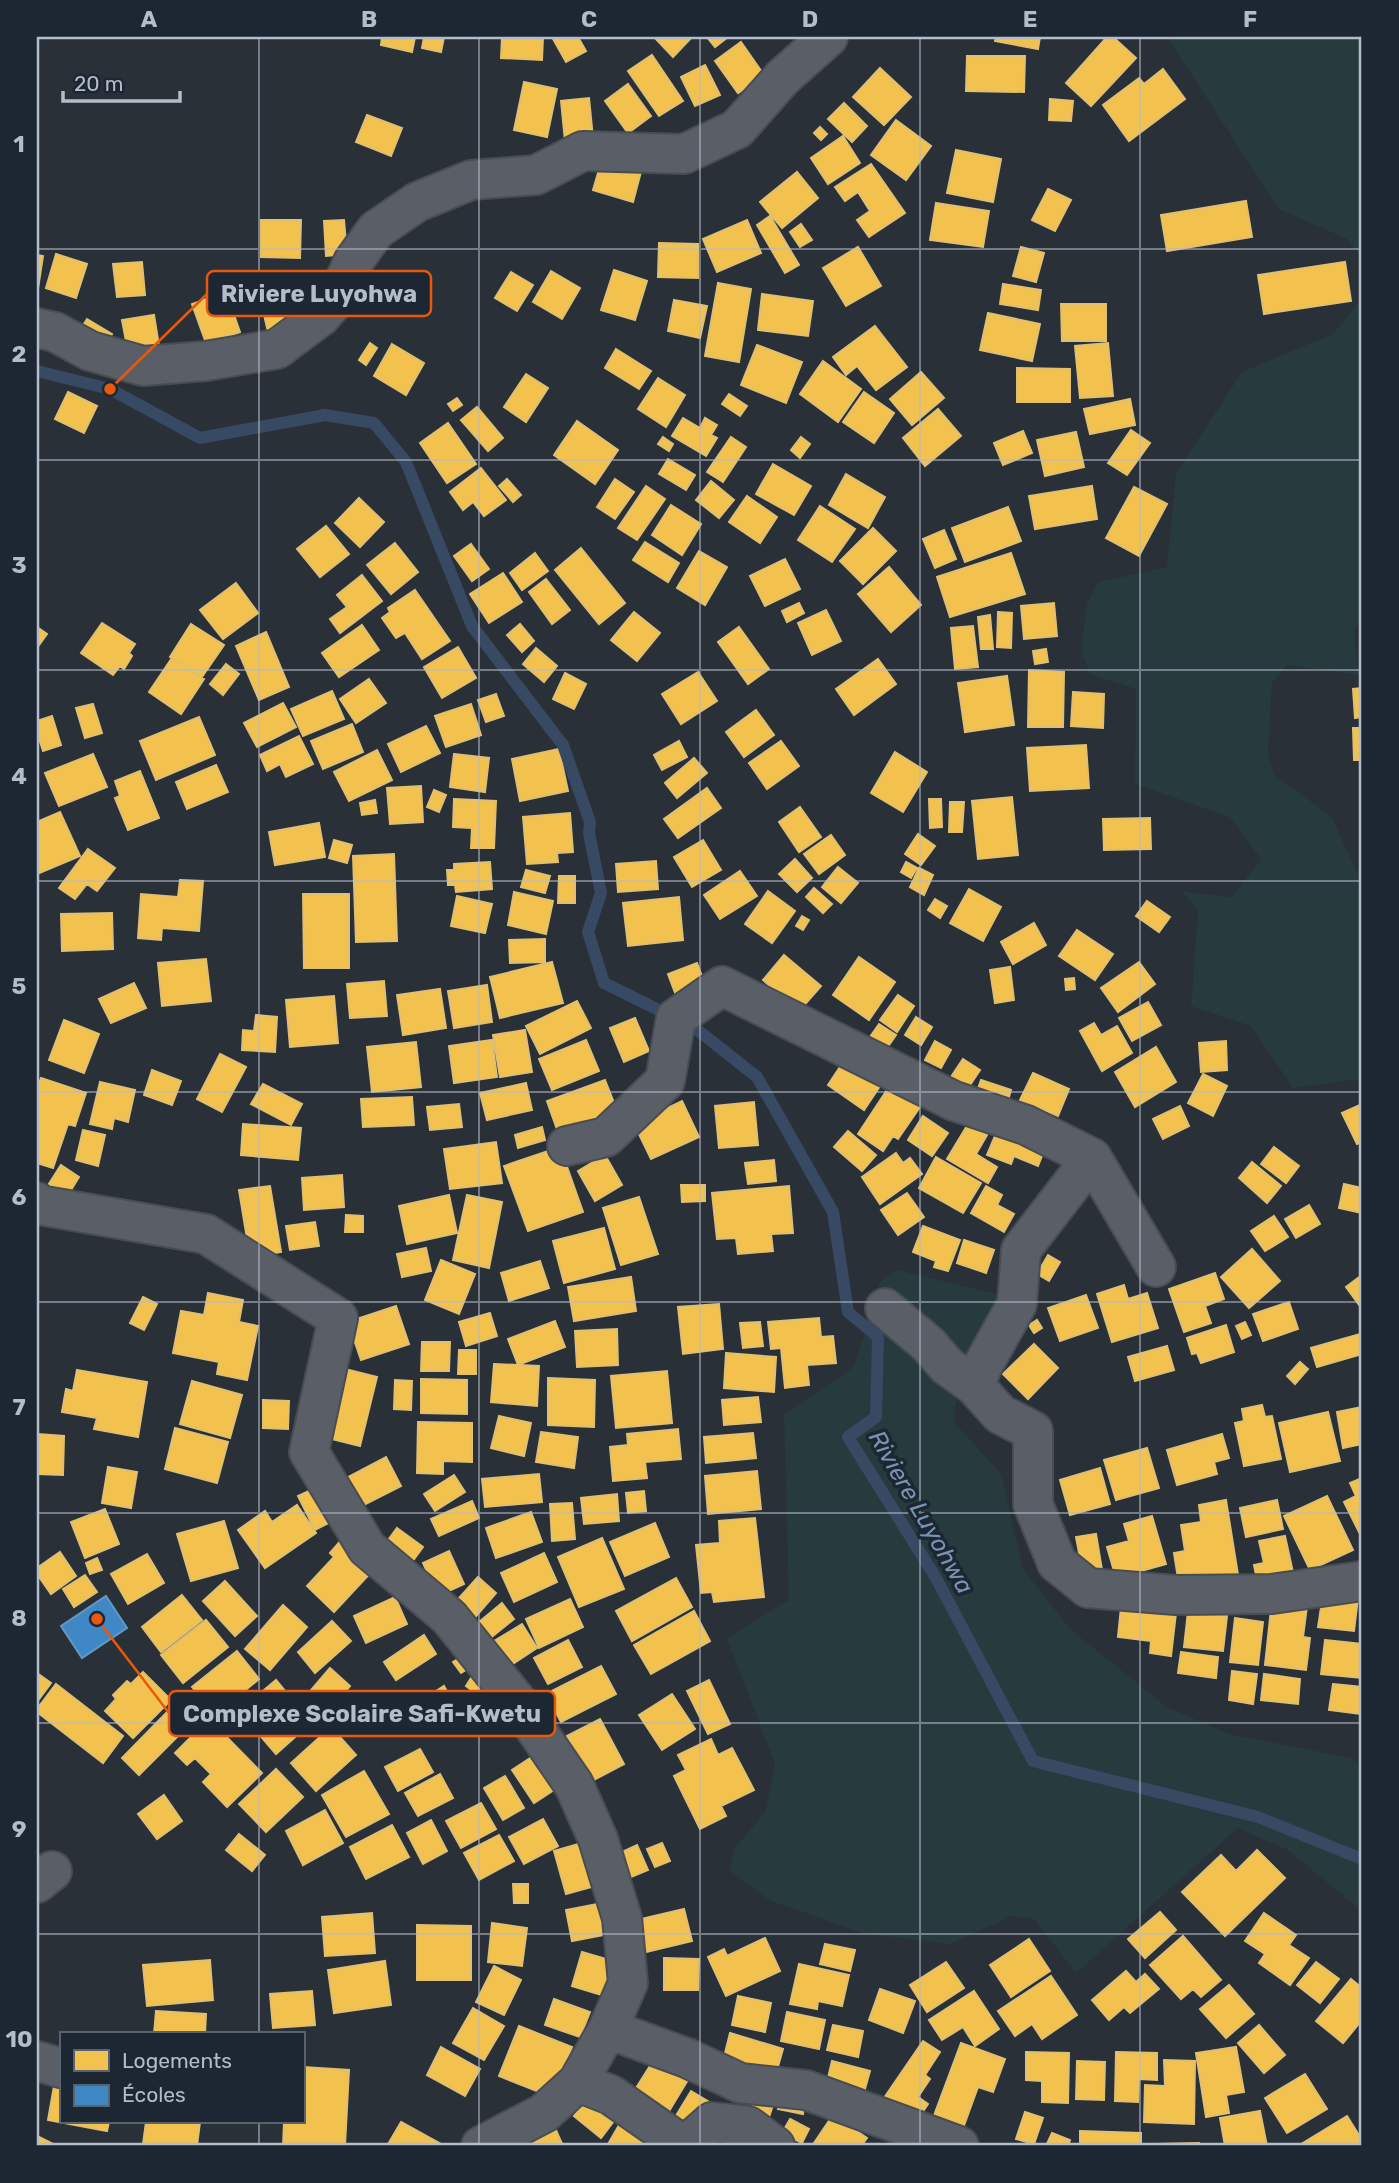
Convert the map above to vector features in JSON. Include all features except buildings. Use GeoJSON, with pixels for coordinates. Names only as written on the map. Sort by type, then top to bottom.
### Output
{"type":"FeatureCollection","features":[{"type":"Feature","properties":{"kind":"street"},"geometry":{"type":"LineString","coordinates":[[37,328],[55,332],[90,352],[143,366],[206,361],[276,349],[320,317],[337,298],[353,262],[376,230],[417,202],[471,180],[536,174],[583,152],[684,154],[737,129],[782,78],[828,37]]}},
{"type":"Feature","properties":{"kind":"street"},"geometry":{"type":"LineString","coordinates":[[567,1146],[606,1137],[665,1081],[676,1018],[722,986],[954,1101],[1026,1125],[1092,1158],[1156,1267]]}},
{"type":"Feature","properties":{"kind":"street"},"geometry":{"type":"LineString","coordinates":[[975,1386],[982,1367],[1017,1304],[1021,1250],[1092,1158]]}},
{"type":"Feature","properties":{"kind":"street"},"geometry":{"type":"LineString","coordinates":[[37,1202],[39,1205],[206,1234],[338,1318],[309,1452],[367,1548],[449,1617],[515,1699],[574,1785],[598,1839],[622,1918],[628,1983],[608,2029],[578,2082],[544,2113],[481,2146]]}},
{"type":"Feature","properties":{"kind":"street"},"geometry":{"type":"LineString","coordinates":[[885,1308],[928,1344],[947,1366],[975,1386],[1000,1414],[1033,1431],[1033,1504],[1057,1563],[1088,1588],[1176,1595],[1272,1594],[1362,1581]]}},
{"type":"Feature","properties":{"kind":"street"},"geometry":{"type":"LineString","coordinates":[[608,2029],[687,2058],[740,2084],[806,2090],[959,2146]]}},
{"type":"Feature","properties":{"kind":"street"},"geometry":{"type":"LineString","coordinates":[[37,2061],[60,2068]]}},
{"type":"Feature","properties":{"kind":"street"},"geometry":{"type":"LineString","coordinates":[[578,2082],[611,2095],[684,2146],[712,2122],[748,2126],[775,2146]]}},
{"type":"Feature","properties":{"kind":"green space"},"geometry":{"type":"Polygon","coordinates":[[[1167,37],[1362,37],[1362,258],[1347,239],[1279,209],[1167,37]]]}},
{"type":"Feature","properties":{"kind":"green space"},"geometry":{"type":"Polygon","coordinates":[[[1362,298],[1362,615],[1354,631],[1359,675],[1287,665],[1272,683],[1268,753],[1274,775],[1331,816],[1362,883],[1362,1082],[1360,1079],[1293,1088],[1251,1026],[1191,1006],[1198,912],[1183,892],[1232,897],[1261,859],[1230,817],[1135,784],[1136,689],[1090,674],[1081,651],[1087,603],[1099,582],[1167,567],[1176,473],[1242,372],[1333,334],[1362,298]]]}},
{"type":"Feature","properties":{"kind":"green space"},"geometry":{"type":"Polygon","coordinates":[[[897,1270],[1029,1302],[957,1398],[953,1421],[1001,1474],[1023,1569],[1071,1630],[1167,1707],[1229,1734],[1351,1758],[1362,1767],[1362,1911],[1288,1850],[1238,1828],[1076,1973],[1034,1919],[1012,1916],[950,1944],[862,1933],[769,1900],[730,1871],[734,1849],[766,1811],[775,1764],[727,1638],[789,1600],[784,1414],[854,1367],[880,1282],[897,1270]]]}},
{"type":"Feature","properties":{"kind":"waterway","name":"Riviere Luyohwa"},"geometry":{"type":"LineString","coordinates":[[37,371],[110,389],[200,438],[325,415],[374,423],[406,462],[472,626],[563,745],[590,822],[589,833],[601,893],[588,932],[604,983],[695,1028],[757,1077],[833,1212],[848,1312],[878,1337],[876,1417],[848,1437],[936,1578],[1033,1761],[1258,1817],[1362,1859]]}},
{"type":"Feature","properties":{"kind":"place","name":"Riviere Luyohwa"},"geometry":{"type":"Point","coordinates":[110,389]}},
{"type":"Feature","properties":{"kind":"place","name":"Complexe Scolaire Safi-Kwetu"},"geometry":{"type":"Point","coordinates":[97,1619]}}]}
